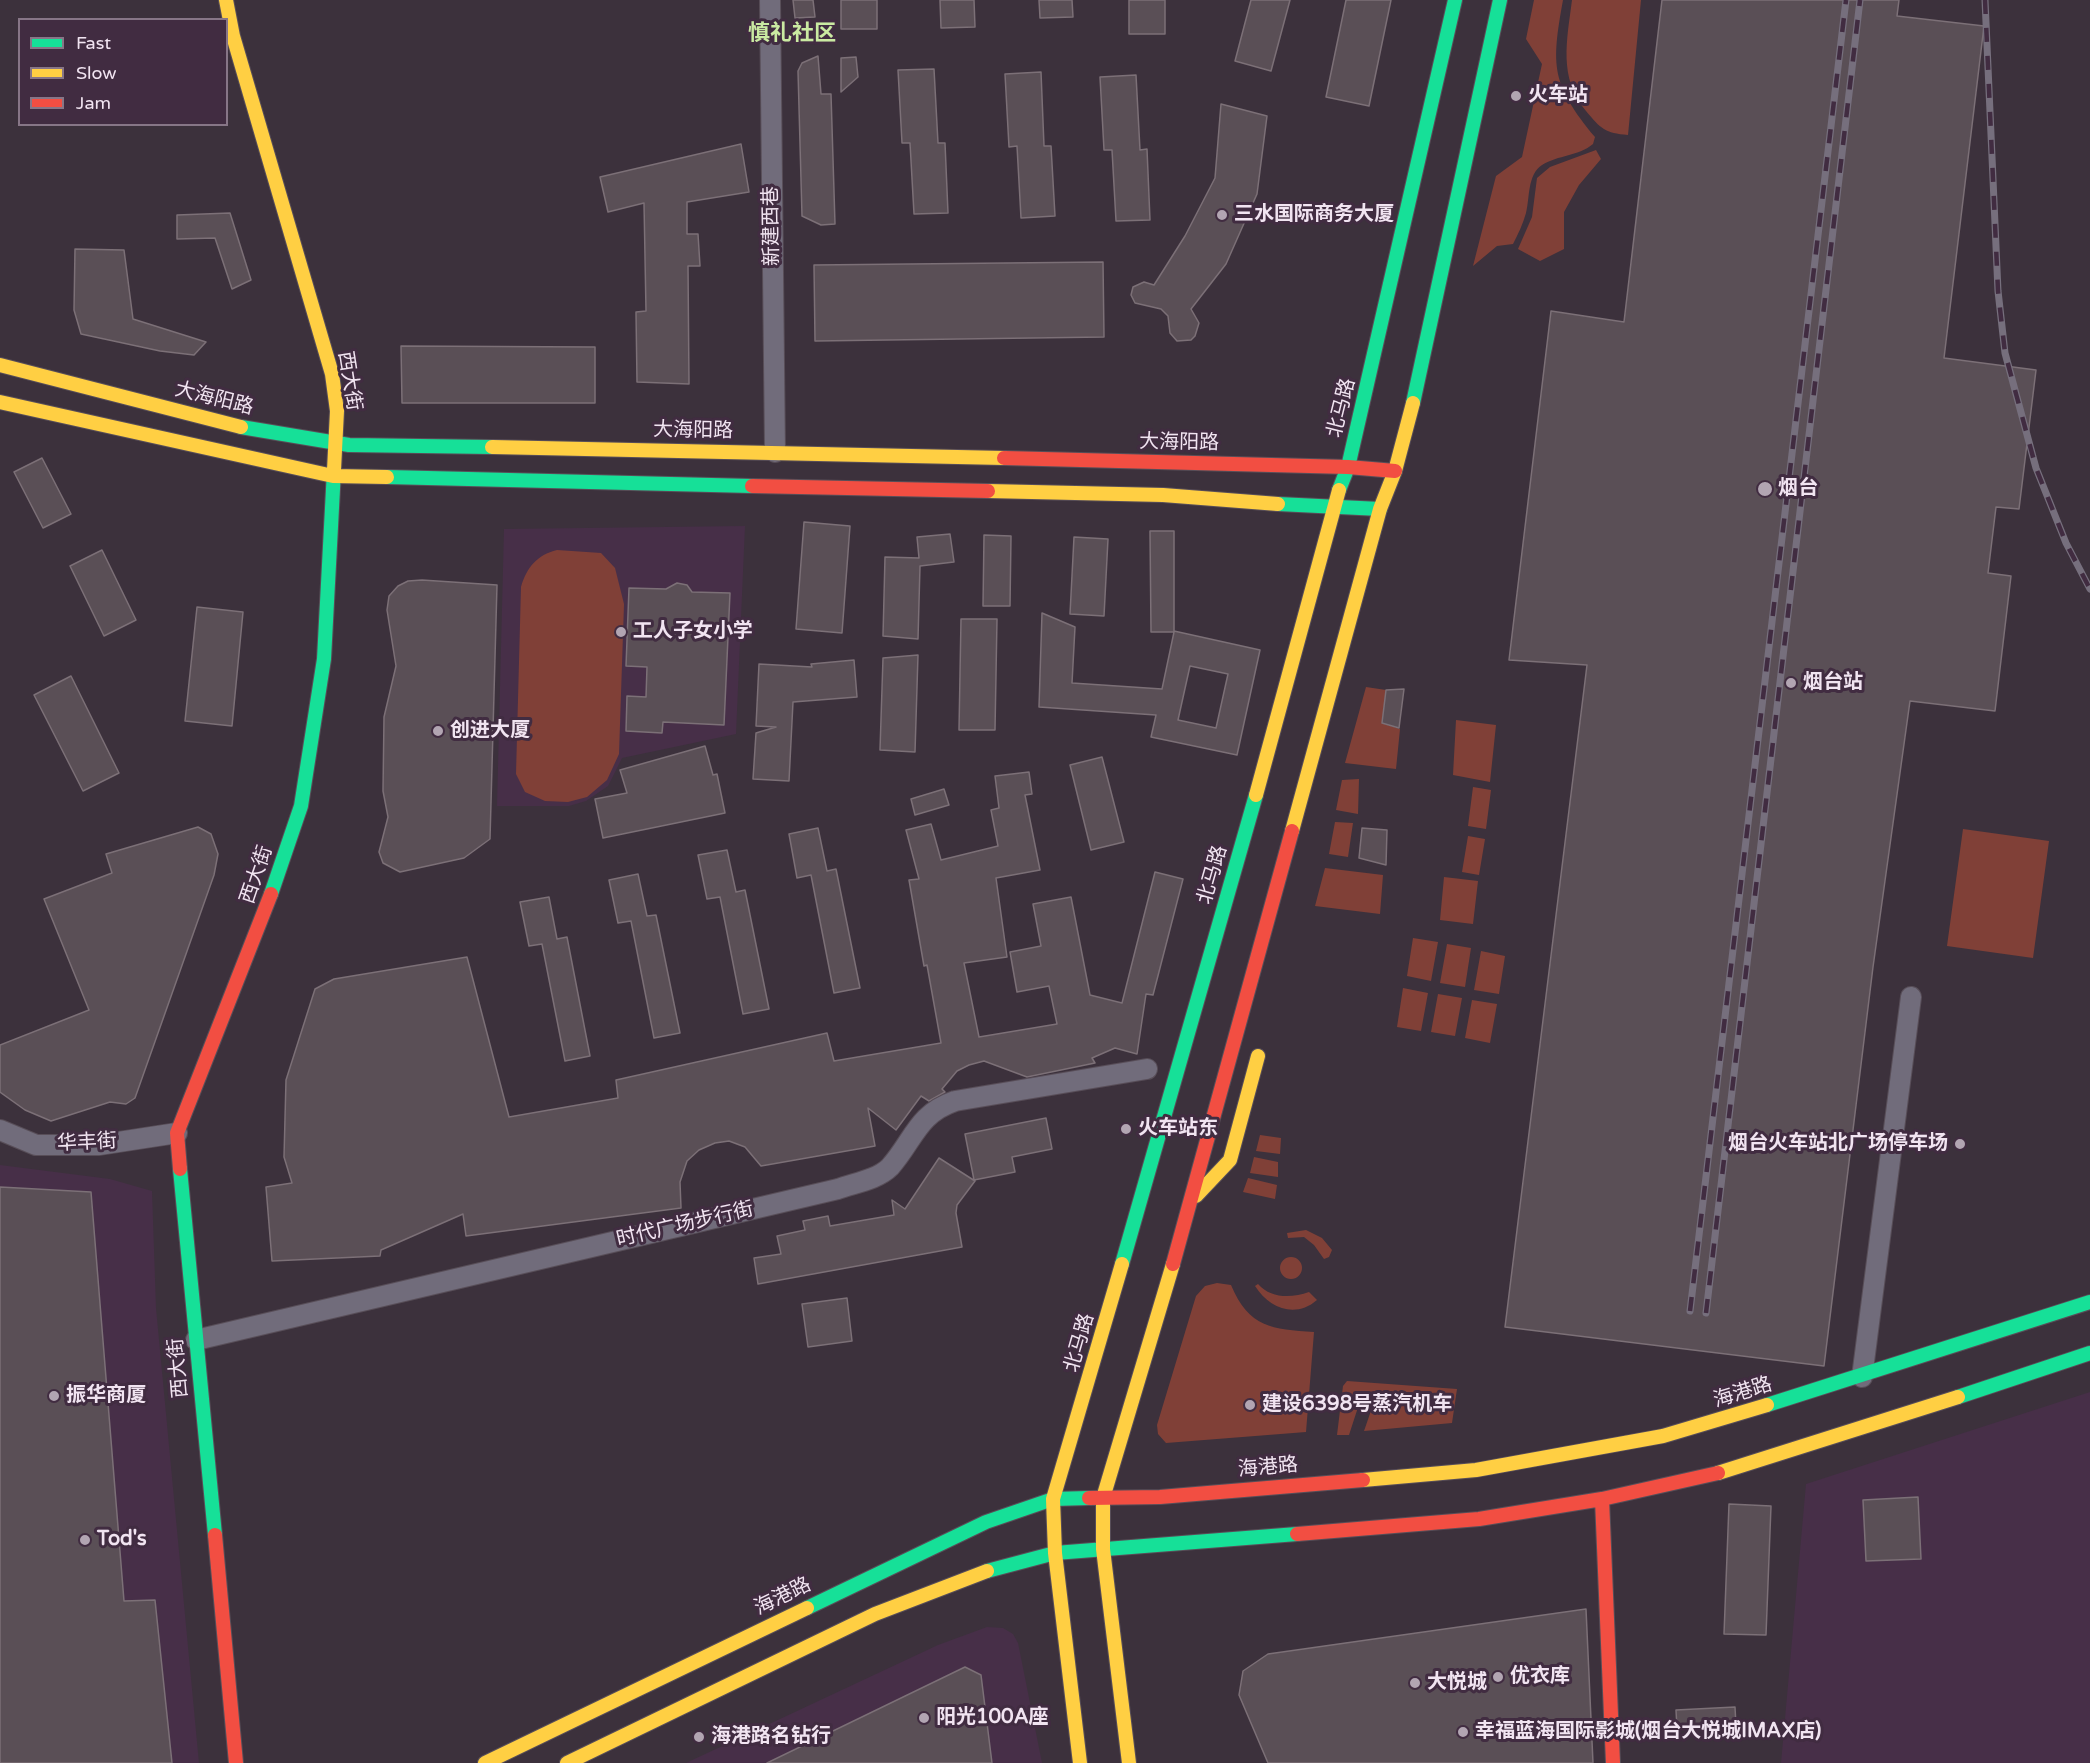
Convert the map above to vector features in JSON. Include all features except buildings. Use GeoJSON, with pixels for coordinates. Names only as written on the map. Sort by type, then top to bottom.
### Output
{"type":"FeatureCollection","features":[{"type":"Feature","properties":{"kind":"main road","name":"西大街"},"geometry":{"type":"LineString","coordinates":[[226,0],[233,36],[332,374],[338,411],[324,659],[301,806],[263,918],[177,1133],[236,1763]]}},
{"type":"Feature","properties":{"kind":"main road","name":"北马路"},"geometry":{"type":"LineString","coordinates":[[1080,1763],[1055,1553],[1053,1499],[1158,1142],[1258,788],[1332,508],[1348,467],[1455,0]]}},
{"type":"Feature","properties":{"kind":"main road"},"geometry":{"type":"LineString","coordinates":[[1129,1763],[1103,1549],[1103,1498],[1192,1200],[1380,508],[1395,471],[1419,381],[1500,0]]}},
{"type":"Feature","properties":{"kind":"main road","name":"大海阳路"},"geometry":{"type":"LineString","coordinates":[[0,365],[239,427],[335,443],[1348,467],[1395,471]]}},
{"type":"Feature","properties":{"kind":"main road"},"geometry":{"type":"LineString","coordinates":[[0,402],[333,476],[1163,495],[1332,508],[1380,508]]}},
{"type":"Feature","properties":{"kind":"main road"},"geometry":{"type":"LineString","coordinates":[[1192,1200],[1230,1160],[1258,1056]]}},
{"type":"Feature","properties":{"kind":"main road","name":"海港路"},"geometry":{"type":"LineString","coordinates":[[485,1763],[986,1522],[1053,1499],[1172,1496],[1476,1470],[1663,1437],[1862,1377],[2090,1302]]}},
{"type":"Feature","properties":{"kind":"main road"},"geometry":{"type":"LineString","coordinates":[[567,1763],[868,1617],[964,1577],[1001,1565],[1055,1553],[1479,1519],[1602,1499],[1717,1473],[1914,1412],[2090,1353]]}},
{"type":"Feature","properties":{"kind":"main road"},"geometry":{"type":"LineString","coordinates":[[1602,1499],[1613,1763]]}},
{"type":"Feature","properties":{"kind":"street","name":"新建西巷"},"geometry":{"type":"LineString","coordinates":[[770,0],[775,452]]}},
{"type":"Feature","properties":{"kind":"street"},"geometry":{"type":"LineString","coordinates":[[1862,1377],[1911,997]]}},
{"type":"Feature","properties":{"kind":"street","name":"时代广场步行街"},"geometry":{"type":"LineString","coordinates":[[196,1340],[838,1189],[874,1177],[888,1168],[928,1115],[939,1107],[955,1101],[1147,1069]]}},
{"type":"Feature","properties":{"kind":"street","name":"华丰街"},"geometry":{"type":"LineString","coordinates":[[0,1130],[36,1145],[99,1145],[177,1133]]}},
{"type":"Feature","properties":{"kind":"shaded area"},"geometry":{"type":"Polygon","coordinates":[[[1534,0],[1563,0],[1557,42],[1558,73],[1562,88],[1570,103],[1595,137],[1593,144],[1587,148],[1548,162],[1537,169],[1531,181],[1525,217],[1513,244],[1497,246],[1473,266],[1496,176],[1522,157],[1542,64],[1526,39],[1534,0]]]}},
{"type":"Feature","properties":{"kind":"shaded area"},"geometry":{"type":"Polygon","coordinates":[[[1572,0],[1641,0],[1628,135],[1614,133],[1600,126],[1586,111],[1571,85],[1567,44],[1572,0]]]}},
{"type":"Feature","properties":{"kind":"shaded area"},"geometry":{"type":"Polygon","coordinates":[[[1596,150],[1601,159],[1579,185],[1564,212],[1564,249],[1540,261],[1518,249],[1532,217],[1537,178],[1550,167],[1596,150]]]}},
{"type":"Feature","properties":{"kind":"shaded area","name":"工人子女小学"},"geometry":{"type":"Polygon","coordinates":[[[745,526],[736,734],[622,758],[608,786],[586,801],[569,806],[497,806],[504,529],[745,526]]]}},
{"type":"Feature","properties":{"kind":"shaded area"},"geometry":{"type":"Polygon","coordinates":[[[557,550],[601,553],[615,568],[624,604],[619,754],[607,780],[587,797],[568,802],[545,801],[525,792],[516,774],[521,587],[526,573],[534,563],[544,555],[557,550]]]}},
{"type":"Feature","properties":{"kind":"shaded area"},"geometry":{"type":"Polygon","coordinates":[[[1366,687],[1386,690],[1382,723],[1400,729],[1396,769],[1345,763],[1366,687]]]}},
{"type":"Feature","properties":{"kind":"shaded area"},"geometry":{"type":"Polygon","coordinates":[[[1456,720],[1496,725],[1490,782],[1453,775],[1456,720]]]}},
{"type":"Feature","properties":{"kind":"shaded area"},"geometry":{"type":"Polygon","coordinates":[[[1359,779],[1358,814],[1336,810],[1342,780],[1359,779]]]}},
{"type":"Feature","properties":{"kind":"shaded area"},"geometry":{"type":"Polygon","coordinates":[[[1473,787],[1491,790],[1486,829],[1468,826],[1473,787]]]}},
{"type":"Feature","properties":{"kind":"shaded area"},"geometry":{"type":"Polygon","coordinates":[[[1335,822],[1353,823],[1348,857],[1329,854],[1335,822]]]}},
{"type":"Feature","properties":{"kind":"shaded area"},"geometry":{"type":"Polygon","coordinates":[[[1963,829],[2049,841],[2033,958],[1947,946],[1963,829]]]}},
{"type":"Feature","properties":{"kind":"shaded area"},"geometry":{"type":"Polygon","coordinates":[[[1468,836],[1485,839],[1479,875],[1462,872],[1468,836]]]}},
{"type":"Feature","properties":{"kind":"shaded area"},"geometry":{"type":"Polygon","coordinates":[[[1325,868],[1383,875],[1380,914],[1315,906],[1325,868]]]}},
{"type":"Feature","properties":{"kind":"shaded area"},"geometry":{"type":"Polygon","coordinates":[[[1444,877],[1478,881],[1473,924],[1440,920],[1444,877]]]}},
{"type":"Feature","properties":{"kind":"shaded area"},"geometry":{"type":"Polygon","coordinates":[[[1413,938],[1438,942],[1431,981],[1407,976],[1413,938]]]}},
{"type":"Feature","properties":{"kind":"shaded area"},"geometry":{"type":"Polygon","coordinates":[[[1447,944],[1471,948],[1465,987],[1440,983],[1447,944]]]}},
{"type":"Feature","properties":{"kind":"shaded area"},"geometry":{"type":"Polygon","coordinates":[[[1481,951],[1505,956],[1499,994],[1474,990],[1481,951]]]}},
{"type":"Feature","properties":{"kind":"shaded area"},"geometry":{"type":"Polygon","coordinates":[[[1403,988],[1428,993],[1421,1031],[1397,1027],[1403,988]]]}},
{"type":"Feature","properties":{"kind":"shaded area"},"geometry":{"type":"Polygon","coordinates":[[[1438,994],[1462,998],[1455,1036],[1431,1032],[1438,994]]]}},
{"type":"Feature","properties":{"kind":"shaded area"},"geometry":{"type":"Polygon","coordinates":[[[1472,1000],[1497,1004],[1490,1043],[1465,1038],[1472,1000]]]}},
{"type":"Feature","properties":{"kind":"shaded area"},"geometry":{"type":"Polygon","coordinates":[[[1260,1135],[1281,1138],[1280,1154],[1256,1151],[1260,1135]]]}},
{"type":"Feature","properties":{"kind":"shaded area"},"geometry":{"type":"Polygon","coordinates":[[[1254,1157],[1278,1162],[1278,1177],[1250,1173],[1254,1157]]]}},
{"type":"Feature","properties":{"kind":"shaded area","name":"振华商厦"},"geometry":{"type":"Polygon","coordinates":[[[0,1165],[110,1179],[152,1191],[156,1308],[199,1763],[0,1763],[0,1165]]]}},
{"type":"Feature","properties":{"kind":"shaded area"},"geometry":{"type":"Polygon","coordinates":[[[1248,1178],[1277,1185],[1275,1199],[1243,1192],[1248,1178]]]}},
{"type":"Feature","properties":{"kind":"shaded area"},"geometry":{"type":"Polygon","coordinates":[[[1306,1230],[1322,1238],[1332,1250],[1329,1257],[1324,1259],[1314,1245],[1304,1237],[1288,1238],[1287,1233],[1306,1230]]]}},
{"type":"Feature","properties":{"kind":"shaded area"},"geometry":{"type":"Polygon","coordinates":[[[1291,1257],[1299,1260],[1302,1268],[1299,1276],[1291,1279],[1283,1276],[1280,1268],[1283,1260],[1291,1257]]]}},
{"type":"Feature","properties":{"kind":"shaded area"},"geometry":{"type":"Polygon","coordinates":[[[1217,1283],[1231,1285],[1246,1310],[1264,1324],[1314,1332],[1306,1432],[1166,1443],[1158,1434],[1157,1425],[1196,1296],[1205,1286],[1217,1283]]]}},
{"type":"Feature","properties":{"kind":"shaded area"},"geometry":{"type":"Polygon","coordinates":[[[1258,1284],[1275,1295],[1289,1296],[1309,1292],[1317,1300],[1300,1309],[1283,1308],[1261,1294],[1255,1286],[1258,1284]]]}},
{"type":"Feature","properties":{"kind":"shaded area"},"geometry":{"type":"Polygon","coordinates":[[[1347,1381],[1457,1389],[1452,1423],[1364,1431],[1374,1402],[1361,1398],[1349,1435],[1337,1435],[1343,1386],[1347,1381]]]}},
{"type":"Feature","properties":{"kind":"shaded area"},"geometry":{"type":"Polygon","coordinates":[[[2090,1392],[2090,1763],[1781,1763],[1806,1484],[2090,1392]]]}},
{"type":"Feature","properties":{"kind":"shaded area"},"geometry":{"type":"Polygon","coordinates":[[[987,1627],[1003,1628],[1013,1634],[1018,1643],[1042,1763],[686,1763],[938,1645],[987,1627]]]}},
{"type":"Feature","properties":{"kind":"railway"},"geometry":{"type":"LineString","coordinates":[[1690,1311],[1846,0]]}},
{"type":"Feature","properties":{"kind":"railway"},"geometry":{"type":"LineString","coordinates":[[1706,1313],[1860,0]]}},
{"type":"Feature","properties":{"kind":"railway"},"geometry":{"type":"LineString","coordinates":[[1985,0],[1998,291],[2005,353],[2036,468],[2066,543],[2090,589]]}},
{"type":"Feature","properties":{"kind":"traffic: fast"},"geometry":{"type":"LineString","coordinates":[[1339,490],[1348,467],[1455,0]]}},
{"type":"Feature","properties":{"kind":"traffic: fast"},"geometry":{"type":"LineString","coordinates":[[1413,403],[1500,0]]}},
{"type":"Feature","properties":{"kind":"traffic: fast"},"geometry":{"type":"LineString","coordinates":[[241,427],[349,445],[492,447]]}},
{"type":"Feature","properties":{"kind":"traffic: fast"},"geometry":{"type":"LineString","coordinates":[[271,894],[301,806],[324,659],[334,470]]}},
{"type":"Feature","properties":{"kind":"traffic: fast"},"geometry":{"type":"LineString","coordinates":[[387,477],[752,486]]}},
{"type":"Feature","properties":{"kind":"traffic: fast"},"geometry":{"type":"LineString","coordinates":[[1278,504],[1380,509]]}},
{"type":"Feature","properties":{"kind":"traffic: fast"},"geometry":{"type":"LineString","coordinates":[[1122,1264],[1256,795]]}},
{"type":"Feature","properties":{"kind":"traffic: fast"},"geometry":{"type":"LineString","coordinates":[[180,1169],[215,1535]]}},
{"type":"Feature","properties":{"kind":"traffic: fast"},"geometry":{"type":"LineString","coordinates":[[1767,1405],[2090,1302]]}},
{"type":"Feature","properties":{"kind":"traffic: fast"},"geometry":{"type":"LineString","coordinates":[[1958,1397],[2090,1353]]}},
{"type":"Feature","properties":{"kind":"traffic: fast"},"geometry":{"type":"LineString","coordinates":[[807,1608],[986,1522],[1053,1499],[1089,1498]]}},
{"type":"Feature","properties":{"kind":"traffic: fast"},"geometry":{"type":"LineString","coordinates":[[987,1571],[1055,1553],[1297,1534]]}},
{"type":"Feature","properties":{"kind":"traffic: slow"},"geometry":{"type":"LineString","coordinates":[[226,0],[233,36],[332,374],[337,411],[334,470]]}},
{"type":"Feature","properties":{"kind":"traffic: slow"},"geometry":{"type":"LineString","coordinates":[[0,365],[241,427]]}},
{"type":"Feature","properties":{"kind":"traffic: slow"},"geometry":{"type":"LineString","coordinates":[[0,402],[333,476],[387,477]]}},
{"type":"Feature","properties":{"kind":"traffic: slow"},"geometry":{"type":"LineString","coordinates":[[1292,831],[1380,509],[1395,471],[1413,403]]}},
{"type":"Feature","properties":{"kind":"traffic: slow"},"geometry":{"type":"LineString","coordinates":[[492,447],[1004,458]]}},
{"type":"Feature","properties":{"kind":"traffic: slow"},"geometry":{"type":"LineString","coordinates":[[1256,795],[1339,490]]}},
{"type":"Feature","properties":{"kind":"traffic: slow"},"geometry":{"type":"LineString","coordinates":[[988,491],[1163,495],[1278,504]]}},
{"type":"Feature","properties":{"kind":"traffic: slow"},"geometry":{"type":"LineString","coordinates":[[1196,1196],[1230,1160],[1258,1056]]}},
{"type":"Feature","properties":{"kind":"traffic: slow"},"geometry":{"type":"LineString","coordinates":[[1080,1763],[1055,1553],[1053,1499],[1122,1264]]}},
{"type":"Feature","properties":{"kind":"traffic: slow"},"geometry":{"type":"LineString","coordinates":[[1129,1763],[1103,1549],[1103,1498],[1173,1264]]}},
{"type":"Feature","properties":{"kind":"traffic: slow"},"geometry":{"type":"LineString","coordinates":[[1718,1473],[1958,1397]]}},
{"type":"Feature","properties":{"kind":"traffic: slow"},"geometry":{"type":"LineString","coordinates":[[1363,1480],[1476,1470],[1663,1436],[1767,1405]]}},
{"type":"Feature","properties":{"kind":"traffic: slow"},"geometry":{"type":"LineString","coordinates":[[567,1763],[875,1614],[987,1571]]}},
{"type":"Feature","properties":{"kind":"traffic: slow"},"geometry":{"type":"LineString","coordinates":[[485,1763],[807,1608]]}},
{"type":"Feature","properties":{"kind":"traffic: jam"},"geometry":{"type":"LineString","coordinates":[[1004,458],[1348,467],[1395,471]]}},
{"type":"Feature","properties":{"kind":"traffic: jam"},"geometry":{"type":"LineString","coordinates":[[752,486],[988,491]]}},
{"type":"Feature","properties":{"kind":"traffic: jam"},"geometry":{"type":"LineString","coordinates":[[1173,1264],[1292,831]]}},
{"type":"Feature","properties":{"kind":"traffic: jam"},"geometry":{"type":"LineString","coordinates":[[180,1169],[177,1133],[271,894]]}},
{"type":"Feature","properties":{"kind":"traffic: jam"},"geometry":{"type":"LineString","coordinates":[[1297,1534],[1479,1519],[1602,1499],[1718,1473]]}},
{"type":"Feature","properties":{"kind":"traffic: jam"},"geometry":{"type":"LineString","coordinates":[[1089,1498],[1160,1497],[1363,1480]]}},
{"type":"Feature","properties":{"kind":"traffic: jam"},"geometry":{"type":"LineString","coordinates":[[1602,1499],[1613,1763]]}},
{"type":"Feature","properties":{"kind":"traffic: jam"},"geometry":{"type":"LineString","coordinates":[[215,1535],[236,1763]]}},
{"type":"Feature","properties":{"kind":"place","name":"火车站"},"geometry":{"type":"Point","coordinates":[1516,96]}},
{"type":"Feature","properties":{"kind":"place","name":"三水国际商务大厦"},"geometry":{"type":"Point","coordinates":[1222,215]}},
{"type":"Feature","properties":{"kind":"place","name":"烟台"},"geometry":{"type":"Point","coordinates":[1765,489]}},
{"type":"Feature","properties":{"kind":"place","name":"工人子女小学"},"geometry":{"type":"Point","coordinates":[621,632]}},
{"type":"Feature","properties":{"kind":"place","name":"烟台站"},"geometry":{"type":"Point","coordinates":[1791,683]}},
{"type":"Feature","properties":{"kind":"place","name":"创进大厦"},"geometry":{"type":"Point","coordinates":[438,731]}},
{"type":"Feature","properties":{"kind":"place","name":"火车站东"},"geometry":{"type":"Point","coordinates":[1126,1129]}},
{"type":"Feature","properties":{"kind":"place","name":"烟台火车站北广场停车场"},"geometry":{"type":"Point","coordinates":[1960,1144]}},
{"type":"Feature","properties":{"kind":"place","name":"振华商厦"},"geometry":{"type":"Point","coordinates":[54,1396]}},
{"type":"Feature","properties":{"kind":"place","name":"建设6398号蒸汽机车"},"geometry":{"type":"Point","coordinates":[1250,1405]}},
{"type":"Feature","properties":{"kind":"place","name":"Tod's"},"geometry":{"type":"Point","coordinates":[85,1540]}},
{"type":"Feature","properties":{"kind":"place","name":"优衣库"},"geometry":{"type":"Point","coordinates":[1498,1677]}},
{"type":"Feature","properties":{"kind":"place","name":"大悦城"},"geometry":{"type":"Point","coordinates":[1415,1683]}},
{"type":"Feature","properties":{"kind":"place","name":"阳光100A座"},"geometry":{"type":"Point","coordinates":[924,1718]}},
{"type":"Feature","properties":{"kind":"place","name":"幸福蓝海国际影城(烟台大悦城IMAX店)"},"geometry":{"type":"Point","coordinates":[1463,1732]}},
{"type":"Feature","properties":{"kind":"place","name":"海港路名钻行"},"geometry":{"type":"Point","coordinates":[699,1737]}},
{"type":"Feature","properties":{"kind":"district","name":"慎礼社区"},"geometry":{"type":"Point","coordinates":[792,34]}}]}
